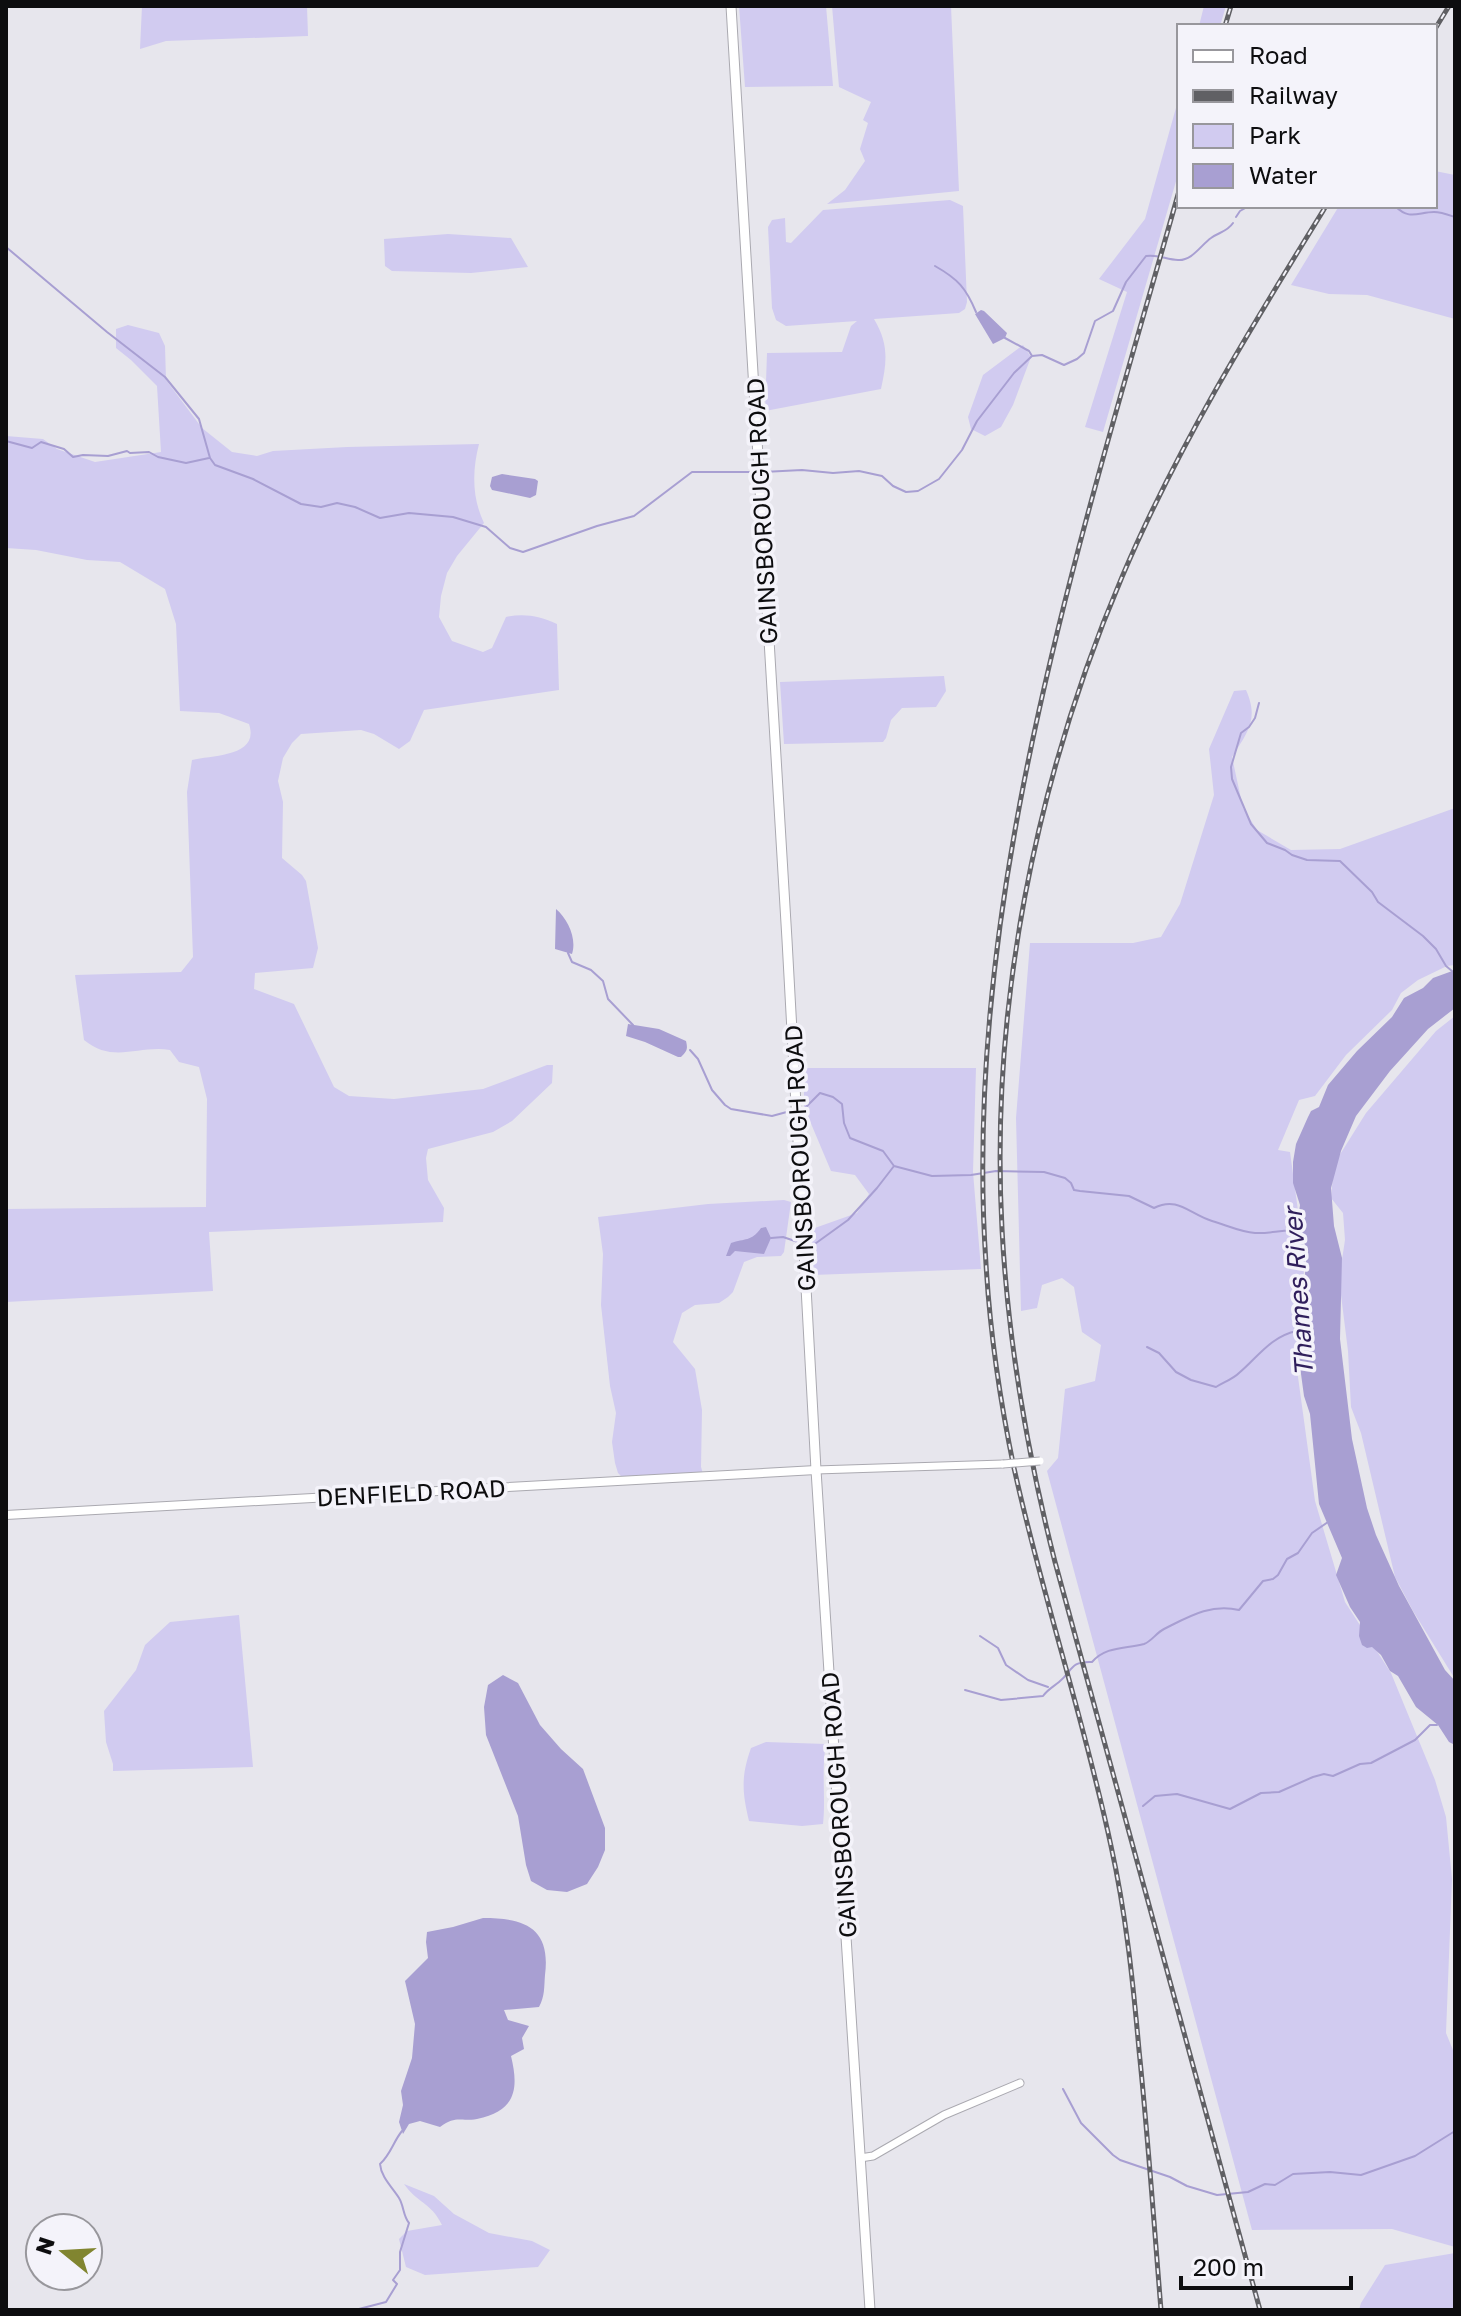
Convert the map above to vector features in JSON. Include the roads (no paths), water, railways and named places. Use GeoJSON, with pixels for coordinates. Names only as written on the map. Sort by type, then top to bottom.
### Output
{"type":"FeatureCollection","features":[{"type":"Feature","properties":{"kind":"main road","name":"GAINSBOROUGH ROAD"},"geometry":{"type":"LineString","coordinates":[[731,6],[816,1470],[870,2310]]}},
{"type":"Feature","properties":{"kind":"street"},"geometry":{"type":"LineString","coordinates":[[816,1470],[1003,1464],[1050,1459]]}},
{"type":"Feature","properties":{"kind":"street","name":"DENFIELD ROAD"},"geometry":{"type":"LineString","coordinates":[[6,1515],[816,1470]]}},
{"type":"Feature","properties":{"kind":"street"},"geometry":{"type":"LineString","coordinates":[[860,2158],[873,2156],[944,2115],[1020,2083]]}},
{"type":"Feature","properties":{"kind":"water"},"geometry":{"type":"Polygon","coordinates":[[[981,310],[1007,333],[1005,338],[993,344],[975,314],[981,310]]]}},
{"type":"Feature","properties":{"kind":"water"},"geometry":{"type":"Polygon","coordinates":[[[502,474],[535,479],[538,481],[536,495],[530,498],[492,490],[492,477],[502,474]]]}},
{"type":"Feature","properties":{"kind":"water"},"geometry":{"type":"Polygon","coordinates":[[[556,909],[570,930],[572,954],[555,949],[556,909]]]}},
{"type":"Feature","properties":{"kind":"water"},"geometry":{"type":"Polygon","coordinates":[[[1455,970],[1455,1008],[1428,1029],[1390,1071],[1356,1116],[1341,1151],[1331,1188],[1334,1226],[1342,1258],[1340,1339],[1352,1439],[1367,1508],[1399,1586],[1445,1670],[1455,1681],[1455,1745],[1449,1742],[1438,1725],[1416,1707],[1381,1655],[1372,1647],[1362,1645],[1360,1622],[1336,1575],[1342,1558],[1319,1504],[1310,1414],[1304,1396],[1296,1337],[1302,1313],[1307,1248],[1301,1238],[1300,1205],[1293,1183],[1293,1162],[1296,1144],[1308,1117],[1311,1111],[1319,1107],[1328,1085],[1392,1017],[1404,998],[1423,988],[1433,978],[1455,970]]]}},
{"type":"Feature","properties":{"kind":"water"},"geometry":{"type":"Polygon","coordinates":[[[628,1024],[659,1029],[686,1041],[686,1051],[678,1057],[626,1036],[628,1024]]]}},
{"type":"Feature","properties":{"kind":"water"},"geometry":{"type":"Polygon","coordinates":[[[766,1227],[771,1238],[764,1254],[735,1251],[726,1256],[731,1243],[751,1238],[766,1227]]]}},
{"type":"Feature","properties":{"kind":"water"},"geometry":{"type":"Polygon","coordinates":[[[503,1675],[518,1683],[540,1725],[583,1769],[605,1828],[605,1850],[598,1867],[587,1884],[567,1892],[547,1890],[531,1881],[518,1816],[486,1735],[484,1707],[488,1685],[503,1675]]]}},
{"type":"Feature","properties":{"kind":"water"},"geometry":{"type":"Polygon","coordinates":[[[483,1918],[523,1924],[539,1936],[544,1946],[544,1987],[539,2007],[504,2010],[508,2020],[529,2026],[522,2038],[524,2049],[511,2056],[515,2079],[512,2097],[500,2110],[490,2115],[454,2120],[440,2127],[420,2121],[409,2124],[403,2134],[399,2122],[403,2105],[401,2091],[412,2058],[415,2024],[405,1981],[428,1958],[427,1932],[483,1918]]]}},
{"type":"Feature","properties":{"kind":"waterway"},"geometry":{"type":"LineString","coordinates":[[1236,217],[1245,208]]}},
{"type":"Feature","properties":{"kind":"waterway"},"geometry":{"type":"LineString","coordinates":[[1397,208],[1410,214],[1437,212],[1455,217]]}},
{"type":"Feature","properties":{"kind":"waterway"},"geometry":{"type":"LineString","coordinates":[[1005,338],[1029,351],[1032,356],[1042,355],[1064,365],[1077,359],[1084,353],[1095,321],[1113,311],[1126,282],[1146,256],[1183,260],[1233,223]]}},
{"type":"Feature","properties":{"kind":"waterway"},"geometry":{"type":"LineString","coordinates":[[6,247],[165,377],[199,419],[210,458],[215,465],[253,479],[301,504],[321,507],[337,503],[380,518],[409,513],[453,517],[486,527],[510,548],[523,552],[634,516],[692,472],[757,472]]}},
{"type":"Feature","properties":{"kind":"waterway"},"geometry":{"type":"LineString","coordinates":[[935,266],[960,285],[976,312]]}},
{"type":"Feature","properties":{"kind":"waterway"},"geometry":{"type":"LineString","coordinates":[[763,472],[859,471],[882,476],[906,492],[918,491],[939,479],[962,450],[977,421],[1014,373],[1032,356]]}},
{"type":"Feature","properties":{"kind":"waterway"},"geometry":{"type":"LineString","coordinates":[[6,441],[32,448],[41,442],[64,449],[73,457],[108,456],[127,451],[149,452],[186,463],[209,458]]}},
{"type":"Feature","properties":{"kind":"waterway"},"geometry":{"type":"LineString","coordinates":[[1259,703],[1255,718],[1241,733],[1231,767],[1232,779],[1251,824],[1267,843],[1292,855],[1307,860],[1340,861],[1378,902],[1423,936],[1452,971]]}},
{"type":"Feature","properties":{"kind":"waterway"},"geometry":{"type":"LineString","coordinates":[[568,953],[572,962],[591,970],[603,981],[608,999],[633,1025]]}},
{"type":"Feature","properties":{"kind":"waterway"},"geometry":{"type":"LineString","coordinates":[[690,1050],[698,1059],[712,1090],[731,1109],[772,1116],[794,1110]]}},
{"type":"Feature","properties":{"kind":"waterway","name":"Thames River"},"geometry":{"type":"LineString","coordinates":[[800,1109],[820,1093],[833,1097],[842,1104],[844,1123],[850,1138],[883,1151],[894,1166],[932,1176],[996,1171],[1044,1172],[1065,1178],[1074,1190],[1129,1196],[1154,1208],[1177,1205],[1244,1231],[1299,1231],[1301,1237]]}},
{"type":"Feature","properties":{"kind":"waterway"},"geometry":{"type":"LineString","coordinates":[[807,1244],[812,1246],[848,1220],[894,1166]]}},
{"type":"Feature","properties":{"kind":"waterway"},"geometry":{"type":"LineString","coordinates":[[771,1238],[783,1237],[801,1243]]}},
{"type":"Feature","properties":{"kind":"waterway","name":"Thames River"},"geometry":{"type":"LineString","coordinates":[[1147,1347],[1159,1353],[1176,1372],[1216,1387],[1237,1375],[1272,1343],[1297,1331]]}},
{"type":"Feature","properties":{"kind":"waterway"},"geometry":{"type":"LineString","coordinates":[[965,1690],[1001,1700],[1043,1696],[1079,1663],[1092,1662],[1110,1651],[1144,1644],[1164,1629],[1200,1612],[1219,1608],[1239,1610],[1263,1581],[1278,1575],[1287,1559],[1298,1553],[1312,1533],[1328,1522]]}},
{"type":"Feature","properties":{"kind":"waterway"},"geometry":{"type":"LineString","coordinates":[[980,1636],[998,1648],[1006,1665],[1028,1680],[1048,1687]]}},
{"type":"Feature","properties":{"kind":"waterway"},"geometry":{"type":"LineString","coordinates":[[1143,1806],[1155,1796],[1177,1794],[1230,1809],[1261,1793],[1279,1792],[1313,1777],[1324,1774],[1333,1776],[1360,1764],[1371,1763],[1415,1740],[1430,1725],[1437,1725]]}},
{"type":"Feature","properties":{"kind":"waterway"},"geometry":{"type":"LineString","coordinates":[[1063,2089],[1081,2123],[1120,2160],[1217,2195],[1248,2192],[1265,2184],[1275,2185],[1293,2174],[1330,2172],[1361,2175],[1415,2156],[1455,2131]]}},
{"type":"Feature","properties":{"kind":"waterway"},"geometry":{"type":"LineString","coordinates":[[355,2310],[386,2302],[397,2284],[393,2280],[400,2270],[400,2252],[409,2223],[401,2201],[385,2178],[380,2164],[402,2131]]}},
{"type":"Feature","properties":{"kind":"railway"},"geometry":{"type":"LineString","coordinates":[[1226,24],[1231,6]]}},
{"type":"Feature","properties":{"kind":"railway"},"geometry":{"type":"LineString","coordinates":[[1437,26],[1449,6]]}},
{"type":"Feature","properties":{"kind":"railway"},"geometry":{"type":"LineString","coordinates":[[1161,2310],[1137,2024],[1121,1897],[1088,1751],[1025,1515],[1000,1392],[986,1264],[983,1128],[992,992],[1011,856],[1037,721],[1104,453],[1177,198]]}},
{"type":"Feature","properties":{"kind":"railway"},"geometry":{"type":"LineString","coordinates":[[1260,2310],[1045,1521],[1020,1397],[1009,1313],[1002,1229],[1000,1146],[1003,1063],[1025,897],[1065,734],[1091,655],[1122,577],[1191,434],[1325,208]]}}]}
